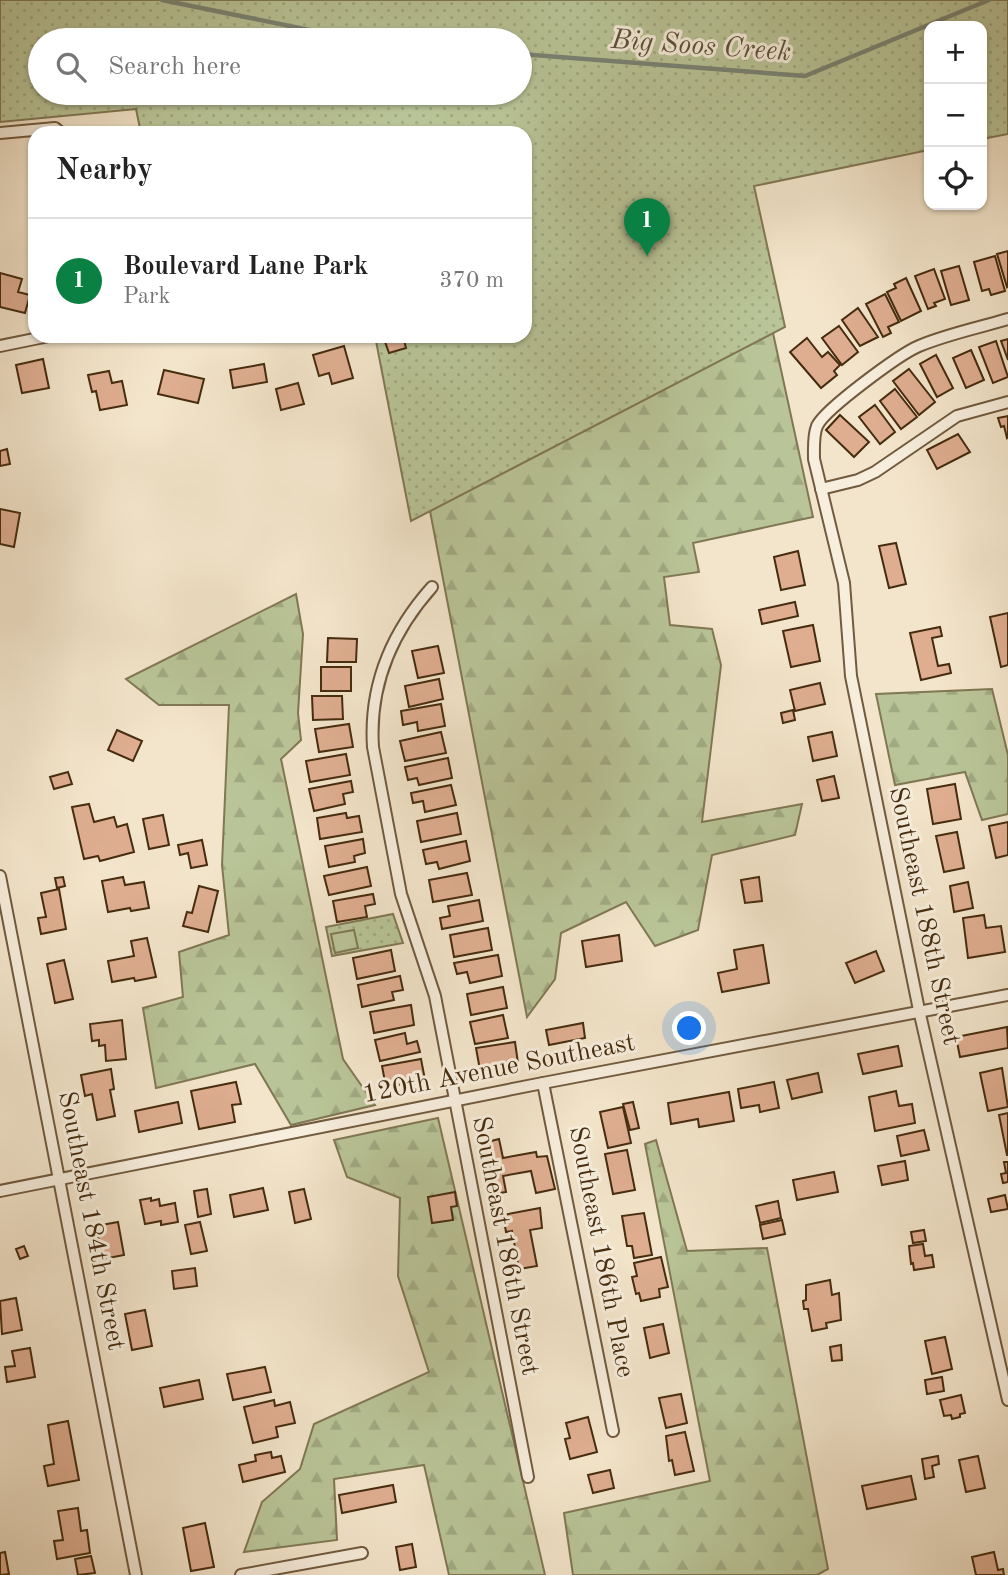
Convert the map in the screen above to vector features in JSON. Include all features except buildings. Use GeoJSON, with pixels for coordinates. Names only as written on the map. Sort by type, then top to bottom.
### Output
{"type":"FeatureCollection","features":[{"type":"Feature","properties":{"kind":"street"},"geometry":{"type":"LineString","coordinates":[[0,133],[28,130]]}},
{"type":"Feature","properties":{"kind":"street","name":"Southeast 188th Street"},"geometry":{"type":"LineString","coordinates":[[1008,319],[915,347],[882,369],[823,416],[814,439],[814,458],[844,583],[851,676],[919,1010],[1008,1400]]}},
{"type":"Feature","properties":{"kind":"street"},"geometry":{"type":"LineString","coordinates":[[0,346],[28,340]]}},
{"type":"Feature","properties":{"kind":"street"},"geometry":{"type":"LineString","coordinates":[[821,489],[858,480],[875,472],[957,416],[1008,402]]}},
{"type":"Feature","properties":{"kind":"street","name":"Southeast 186th Street"},"geometry":{"type":"LineString","coordinates":[[432,587],[397,633],[380,671],[374,696],[373,747],[401,894],[435,996],[453,1102],[528,1477]]}},
{"type":"Feature","properties":{"kind":"street","name":"Southeast 184th Street"},"geometry":{"type":"LineString","coordinates":[[0,876],[3,911],[60,1179],[135,1575]]}},
{"type":"Feature","properties":{"kind":"street","name":"120th Avenue Southeast"},"geometry":{"type":"LineString","coordinates":[[0,1191],[543,1083],[1008,995]]}},
{"type":"Feature","properties":{"kind":"street","name":"Southeast 186th Place"},"geometry":{"type":"LineString","coordinates":[[543,1083],[613,1430]]}},
{"type":"Feature","properties":{"kind":"street"},"geometry":{"type":"LineString","coordinates":[[241,1575],[362,1553]]}},
{"type":"Feature","properties":{"kind":"green space"},"geometry":{"type":"Polygon","coordinates":[[[0,0],[1008,0],[1008,134],[987,138],[987,21],[924,21],[924,151],[754,186],[785,327],[411,521],[376,343],[532,343],[532,126],[140,126],[136,109],[0,122],[0,0]]]}},
{"type":"Feature","properties":{"kind":"green space"},"geometry":{"type":"Polygon","coordinates":[[[773,333],[813,517],[693,543],[699,572],[664,577],[670,625],[712,629],[721,665],[702,822],[802,804],[795,835],[712,855],[698,930],[655,946],[626,902],[561,933],[555,979],[527,1017],[430,511],[773,333]]]}},
{"type":"Feature","properties":{"kind":"green space"},"geometry":{"type":"Polygon","coordinates":[[[296,594],[303,634],[298,713],[301,740],[281,759],[343,1059],[375,1105],[291,1125],[255,1064],[156,1088],[143,1008],[183,997],[179,952],[229,935],[222,865],[229,705],[159,705],[126,679],[296,594]]]}},
{"type":"Feature","properties":{"kind":"green space"},"geometry":{"type":"Polygon","coordinates":[[[992,689],[1008,755],[1008,814],[982,820],[965,772],[895,785],[876,694],[992,689]]]}},
{"type":"Feature","properties":{"kind":"green space"},"geometry":{"type":"Polygon","coordinates":[[[393,914],[403,943],[332,956],[326,927],[393,914]]]}},
{"type":"Feature","properties":{"kind":"green space"},"geometry":{"type":"Polygon","coordinates":[[[354,930],[358,948],[335,953],[331,934],[354,930]]]}},
{"type":"Feature","properties":{"kind":"green space"},"geometry":{"type":"Polygon","coordinates":[[[438,1118],[545,1575],[449,1575],[424,1465],[334,1479],[337,1540],[244,1552],[262,1502],[300,1469],[314,1424],[429,1372],[398,1276],[400,1198],[347,1177],[334,1140],[438,1118]]]}},
{"type":"Feature","properties":{"kind":"green space"},"geometry":{"type":"Polygon","coordinates":[[[656,1140],[687,1251],[767,1248],[828,1569],[817,1575],[573,1575],[564,1513],[710,1481],[645,1144],[656,1140]]]}},
{"type":"Feature","properties":{"kind":"waterway","name":"Big Soos Creek"},"geometry":{"type":"LineString","coordinates":[[162,0],[300,28]]}},
{"type":"Feature","properties":{"kind":"waterway","name":"Big Soos Creek"},"geometry":{"type":"LineString","coordinates":[[532,55],[805,76],[989,0]]}},
{"type":"Feature","properties":{"kind":"place","name":"Boulevard Lane Park"},"geometry":{"type":"Point","coordinates":[647,256]}}]}
